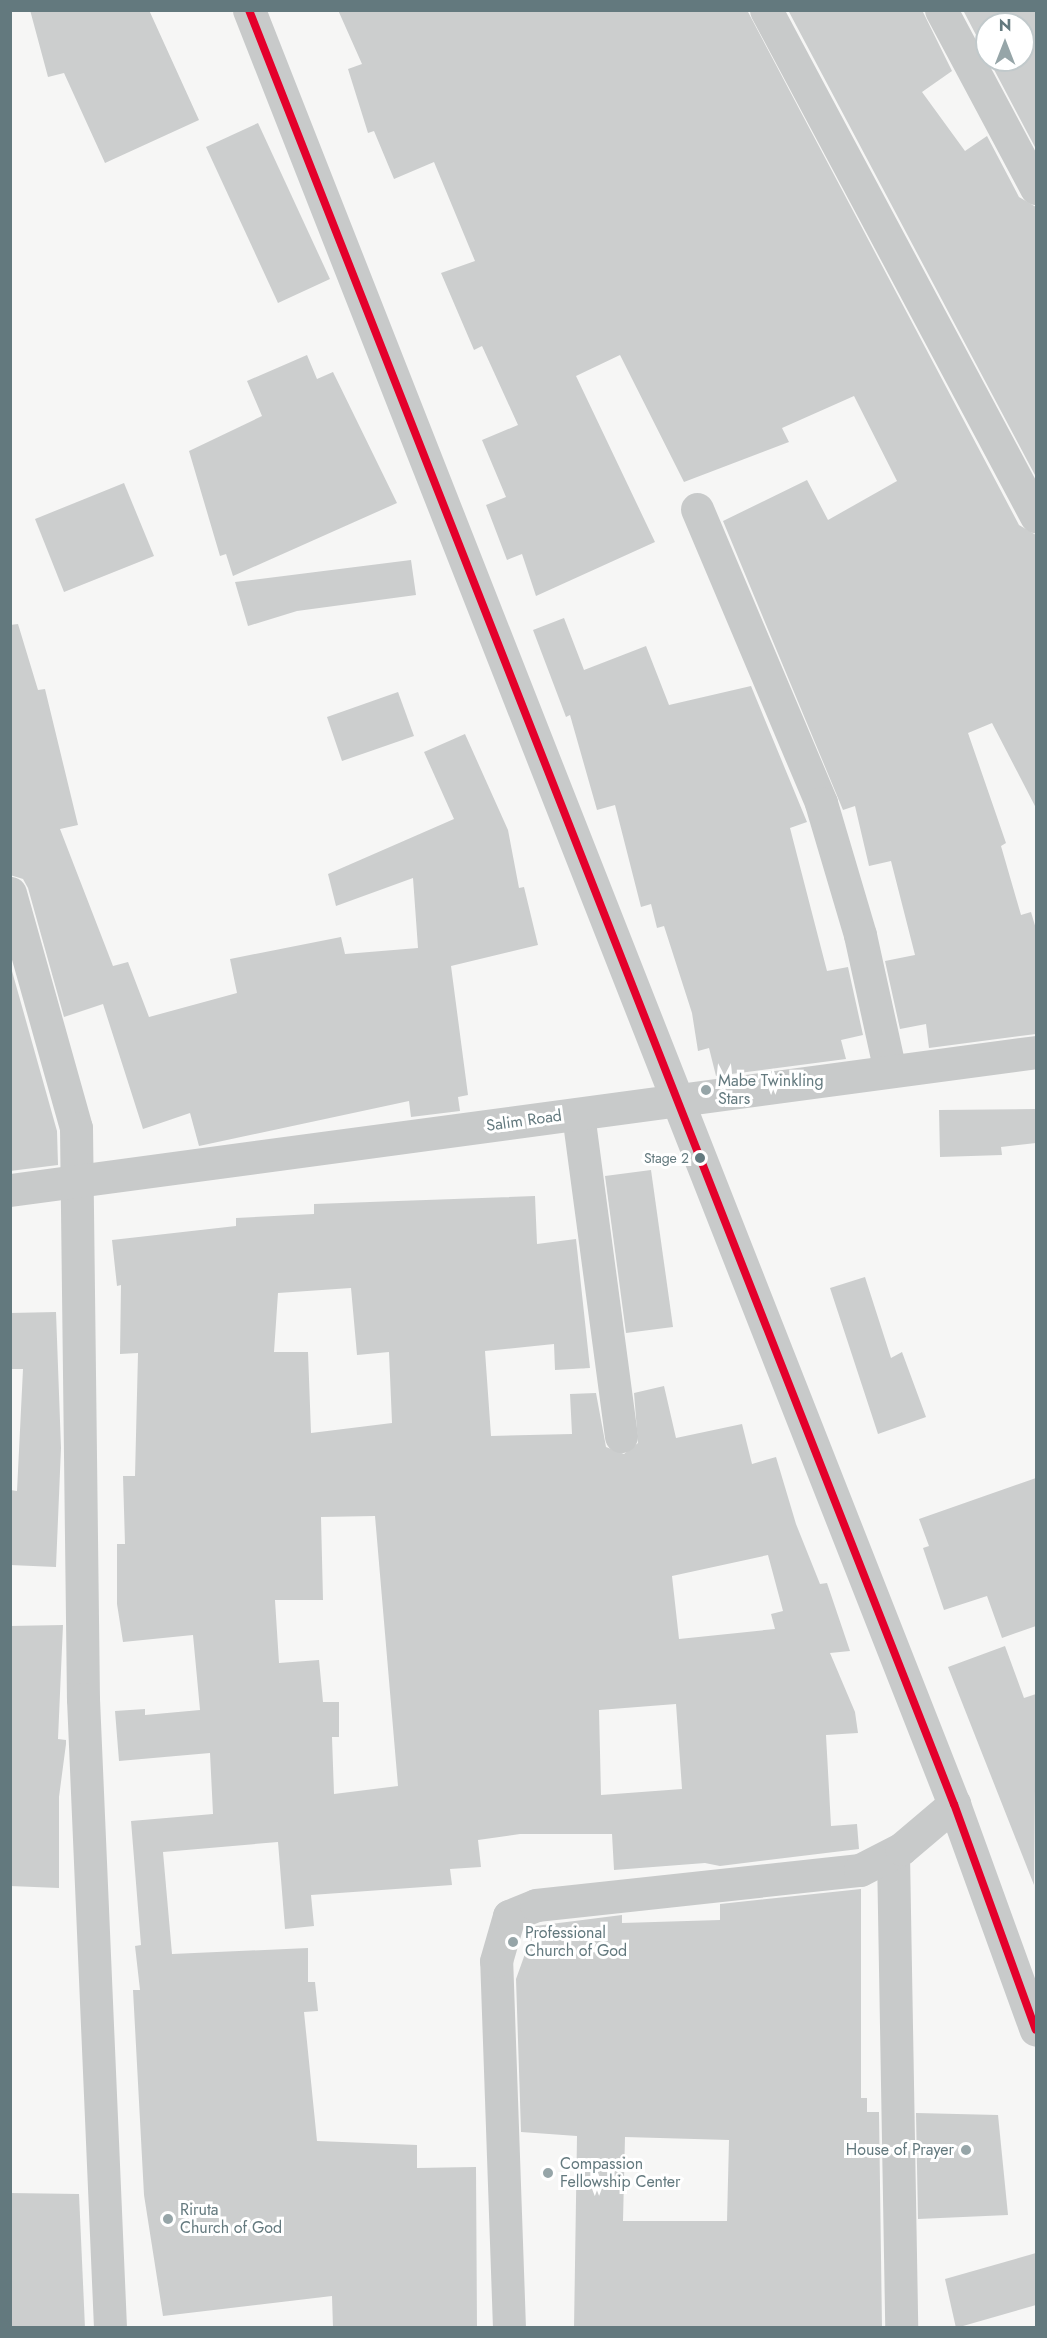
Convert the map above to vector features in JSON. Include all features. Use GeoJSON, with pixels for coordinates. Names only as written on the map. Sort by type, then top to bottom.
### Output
{"type":"FeatureCollection","features":[{"type":"Feature","properties":{"kind":"street"},"geometry":{"type":"LineString","coordinates":[[249,10],[675,1100],[954,1804],[1036,2030]]}},
{"type":"Feature","properties":{"kind":"street"},"geometry":{"type":"LineString","coordinates":[[766,10],[1036,516]]}},
{"type":"Feature","properties":{"kind":"street"},"geometry":{"type":"LineString","coordinates":[[941,10],[1036,188]]}},
{"type":"Feature","properties":{"kind":"street"},"geometry":{"type":"LineString","coordinates":[[697,509],[821,803],[860,935],[890,1071]]}},
{"type":"Feature","properties":{"kind":"street"},"geometry":{"type":"LineString","coordinates":[[10,893],[68,1090],[76,1128],[83,1699],[110,2328]]}},
{"type":"Feature","properties":{"kind":"street","name":"Salim Road"},"geometry":{"type":"LineString","coordinates":[[10,1190],[1036,1052]]}},
{"type":"Feature","properties":{"kind":"street"},"geometry":{"type":"LineString","coordinates":[[578,1114],[621,1436]]}},
{"type":"Feature","properties":{"kind":"street"},"geometry":{"type":"LineString","coordinates":[[509,2328],[496,1961],[500,1933],[509,1916],[536,1905],[860,1870],[893,1854],[954,1804]]}},
{"type":"Feature","properties":{"kind":"street"},"geometry":{"type":"LineString","coordinates":[[893,1854],[901,2328]]}},
{"type":"Feature","properties":{"kind":"building"},"geometry":{"type":"Polygon","coordinates":[[[30,10],[149,10],[199,120],[105,163],[64,73],[48,77],[30,10]]]}},
{"type":"Feature","properties":{"kind":"building"},"geometry":{"type":"Polygon","coordinates":[[[338,10],[747,10],[1019,525],[1036,535],[1036,808],[992,723],[968,733],[1006,843],[1001,846],[1021,915],[1031,912],[1036,929],[1036,1034],[929,1048],[926,1024],[900,1029],[885,961],[915,955],[891,861],[869,866],[855,806],[843,810],[723,521],[807,480],[828,520],[897,481],[854,396],[782,428],[789,442],[684,482],[620,355],[576,376],[655,542],[536,596],[522,554],[507,560],[486,505],[506,497],[482,440],[518,425],[482,346],[474,350],[441,273],[475,261],[434,162],[394,179],[374,131],[368,133],[348,69],[362,64],[338,10]]]}},
{"type":"Feature","properties":{"kind":"building"},"geometry":{"type":"Polygon","coordinates":[[[788,10],[922,10],[952,71],[922,92],[965,151],[987,136],[1019,197],[1036,207],[1036,477],[788,10]]]}},
{"type":"Feature","properties":{"kind":"building"},"geometry":{"type":"Polygon","coordinates":[[[963,10],[1036,10],[1036,149],[995,72],[1035,72],[1035,12],[975,12],[975,33],[963,10]]]}},
{"type":"Feature","properties":{"kind":"building"},"geometry":{"type":"Polygon","coordinates":[[[258,123],[330,279],[278,303],[206,147],[258,123]]]}},
{"type":"Feature","properties":{"kind":"building"},"geometry":{"type":"Polygon","coordinates":[[[307,355],[317,379],[333,372],[397,503],[233,576],[226,554],[220,556],[189,451],[262,416],[247,381],[307,355]]]}},
{"type":"Feature","properties":{"kind":"building"},"geometry":{"type":"Polygon","coordinates":[[[124,483],[154,556],[64,592],[35,519],[124,483]]]}},
{"type":"Feature","properties":{"kind":"building"},"geometry":{"type":"Polygon","coordinates":[[[411,560],[416,595],[297,611],[248,626],[235,582],[411,560]]]}},
{"type":"Feature","properties":{"kind":"building"},"geometry":{"type":"Polygon","coordinates":[[[564,618],[584,670],[646,646],[669,705],[751,686],[807,822],[790,828],[827,971],[848,967],[863,1035],[841,1040],[846,1059],[716,1076],[709,1048],[698,1051],[692,1013],[664,926],[657,928],[651,904],[641,907],[615,805],[597,810],[570,715],[566,717],[533,630],[564,618]]]}},
{"type":"Feature","properties":{"kind":"building"},"geometry":{"type":"Polygon","coordinates":[[[18,624],[38,690],[45,689],[78,825],[60,829],[113,966],[128,962],[149,1017],[237,993],[230,959],[341,937],[345,954],[418,948],[413,878],[336,906],[328,874],[454,819],[424,752],[465,734],[508,830],[519,888],[524,887],[538,945],[451,966],[468,1095],[458,1097],[460,1111],[411,1117],[409,1101],[199,1146],[190,1113],[143,1129],[103,1004],[64,1017],[28,888],[23,879],[10,875],[10,625],[18,624]]]}},
{"type":"Feature","properties":{"kind":"building"},"geometry":{"type":"Polygon","coordinates":[[[398,692],[414,736],[342,761],[327,717],[398,692]]]}},
{"type":"Feature","properties":{"kind":"building"},"geometry":{"type":"Polygon","coordinates":[[[10,964],[57,1131],[58,1165],[10,1171],[10,964]]]}},
{"type":"Feature","properties":{"kind":"building"},"geometry":{"type":"Polygon","coordinates":[[[1036,1109],[1036,1143],[1001,1147],[1002,1155],[940,1157],[939,1110],[1036,1109]]]}},
{"type":"Feature","properties":{"kind":"building"},"geometry":{"type":"Polygon","coordinates":[[[651,1170],[673,1327],[626,1333],[605,1176],[651,1170]]]}},
{"type":"Feature","properties":{"kind":"building"},"geometry":{"type":"Polygon","coordinates":[[[535,1196],[537,1244],[576,1239],[590,1368],[555,1370],[554,1344],[485,1351],[491,1436],[572,1434],[570,1394],[596,1393],[606,1447],[624,1454],[638,1443],[634,1393],[664,1386],[676,1438],[742,1424],[752,1464],[776,1457],[796,1524],[820,1584],[827,1583],[850,1651],[830,1653],[855,1712],[858,1733],[826,1735],[831,1826],[857,1824],[859,1849],[720,1866],[705,1863],[614,1870],[612,1834],[520,1834],[478,1840],[481,1867],[450,1869],[452,1885],[311,1895],[314,1926],[285,1929],[278,1842],[163,1852],[172,1954],[308,1948],[308,1982],[315,1982],[318,2011],[304,2012],[317,2141],[417,2145],[417,2168],[476,2167],[477,2328],[333,2328],[332,2296],[163,2316],[144,2195],[133,1990],[140,1990],[135,1946],[141,1945],[131,1821],[213,1814],[210,1753],[119,1761],[115,1711],[145,1709],[145,1715],[200,1710],[193,1635],[123,1642],[117,1604],[117,1544],[125,1544],[123,1476],[135,1476],[138,1353],[120,1354],[121,1285],[117,1286],[112,1240],[236,1226],[236,1218],[314,1214],[314,1204],[535,1196]],[[351,1288],[278,1293],[274,1352],[308,1352],[311,1433],[392,1423],[389,1352],[357,1355],[351,1288]],[[375,1516],[321,1517],[323,1600],[275,1600],[279,1663],[319,1660],[323,1702],[339,1702],[339,1737],[332,1737],[334,1794],[398,1786],[375,1516]],[[768,1555],[672,1576],[679,1639],[775,1629],[771,1614],[783,1611],[768,1555]],[[676,1704],[599,1710],[601,1795],[682,1789],[676,1704]]]}},
{"type":"Feature","properties":{"kind":"building"},"geometry":{"type":"Polygon","coordinates":[[[865,1277],[891,1358],[902,1352],[926,1417],[878,1434],[830,1288],[865,1277]]]}},
{"type":"Feature","properties":{"kind":"building"},"geometry":{"type":"Polygon","coordinates":[[[56,1312],[61,1448],[56,1567],[10,1565],[10,1490],[17,1491],[23,1369],[10,1369],[10,1313],[56,1312]]]}},
{"type":"Feature","properties":{"kind":"building"},"geometry":{"type":"Polygon","coordinates":[[[1036,1478],[1036,1626],[1002,1638],[987,1596],[944,1610],[923,1548],[929,1546],[919,1519],[1036,1478]]]}},
{"type":"Feature","properties":{"kind":"building"},"geometry":{"type":"Polygon","coordinates":[[[63,1625],[58,1739],[66,1740],[66,1744],[59,1797],[59,1888],[10,1886],[10,1626],[63,1625]]]}},
{"type":"Feature","properties":{"kind":"building"},"geometry":{"type":"Polygon","coordinates":[[[1005,1646],[1024,1698],[1036,1694],[1034,1885],[948,1667],[1005,1646]]]}},
{"type":"Feature","properties":{"kind":"building"},"geometry":{"type":"Polygon","coordinates":[[[861,1889],[861,2098],[867,2098],[867,2112],[879,2112],[882,2328],[574,2328],[577,2136],[521,2132],[516,1979],[535,1926],[622,1915],[622,1923],[720,1920],[720,1904],[861,1889]],[[625,2137],[623,2221],[727,2221],[729,2140],[625,2137]]]}},
{"type":"Feature","properties":{"kind":"building"},"geometry":{"type":"Polygon","coordinates":[[[916,2113],[998,2115],[1008,2215],[918,2219],[916,2113]]]}},
{"type":"Feature","properties":{"kind":"building"},"geometry":{"type":"Polygon","coordinates":[[[10,2193],[79,2194],[85,2328],[10,2328],[10,2193]]]}},
{"type":"Feature","properties":{"kind":"building"},"geometry":{"type":"Polygon","coordinates":[[[1036,2253],[1036,2305],[956,2328],[945,2279],[1036,2253]]]}},
{"type":"Feature","properties":{"kind":"transit line"},"geometry":{"type":"LineString","coordinates":[[249,10],[954,1804],[1036,2030]]}},
{"type":"Feature","properties":{"kind":"place","name":"Mabe Twinkling Stars"},"geometry":{"type":"Point","coordinates":[706,1090]}},
{"type":"Feature","properties":{"kind":"place","name":"Stage 2"},"geometry":{"type":"Point","coordinates":[700,1158]}},
{"type":"Feature","properties":{"kind":"place","name":"Professional Church of God"},"geometry":{"type":"Point","coordinates":[513,1942]}},
{"type":"Feature","properties":{"kind":"place","name":"House of Prayer"},"geometry":{"type":"Point","coordinates":[966,2150]}},
{"type":"Feature","properties":{"kind":"place","name":"Compassion Fellowship Center"},"geometry":{"type":"Point","coordinates":[548,2173]}},
{"type":"Feature","properties":{"kind":"place","name":"Riruta Church of God"},"geometry":{"type":"Point","coordinates":[168,2219]}}]}
